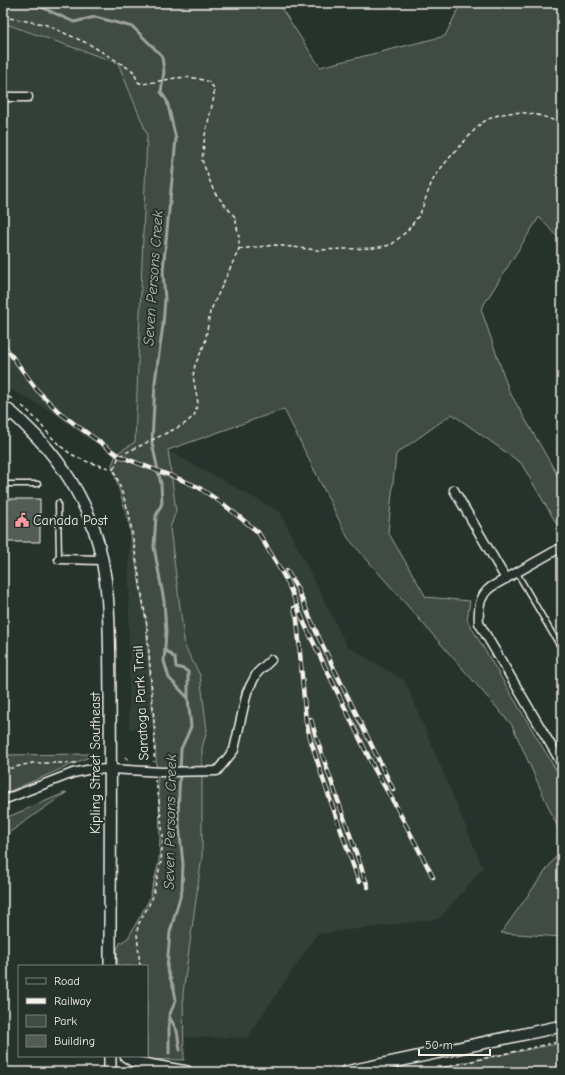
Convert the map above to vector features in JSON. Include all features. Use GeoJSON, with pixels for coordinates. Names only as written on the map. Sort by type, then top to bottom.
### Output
{"type":"FeatureCollection","features":[{"type":"Feature","properties":{"kind":"street"},"geometry":{"type":"LineString","coordinates":[[3,98],[28,98]]}},
{"type":"Feature","properties":{"kind":"street","name":"Kipling Street Southeast"},"geometry":{"type":"LineString","coordinates":[[3,407],[15,415],[51,453],[68,476],[94,529],[106,584],[108,611],[111,768],[110,965]]}},
{"type":"Feature","properties":{"kind":"street"},"geometry":{"type":"LineString","coordinates":[[454,490],[506,579]]}},
{"type":"Feature","properties":{"kind":"street"},"geometry":{"type":"LineString","coordinates":[[562,547],[484,592],[479,609],[480,623],[562,764]]}},
{"type":"Feature","properties":{"kind":"street"},"geometry":{"type":"LineString","coordinates":[[59,559],[101,560]]}},
{"type":"Feature","properties":{"kind":"street"},"geometry":{"type":"LineString","coordinates":[[3,800],[73,773],[87,770],[111,768],[158,772],[217,771],[234,750],[247,692],[257,673],[271,660]]}},
{"type":"Feature","properties":{"kind":"street"},"geometry":{"type":"LineString","coordinates":[[346,1072],[562,1026]]}},
{"type":"Feature","properties":{"kind":"street"},"geometry":{"type":"LineString","coordinates":[[110,1057],[110,1072]]}},
{"type":"Feature","properties":{"kind":"street"},"geometry":{"type":"LineString","coordinates":[[128,1057],[137,1063],[187,1072]]}},
{"type":"Feature","properties":{"kind":"lane"},"geometry":{"type":"LineString","coordinates":[[3,423],[15,415]]}},
{"type":"Feature","properties":{"kind":"lane"},"geometry":{"type":"LineString","coordinates":[[3,484],[38,484]]}},
{"type":"Feature","properties":{"kind":"lane"},"geometry":{"type":"LineString","coordinates":[[58,503],[59,559]]}},
{"type":"Feature","properties":{"kind":"lane"},"geometry":{"type":"LineString","coordinates":[[516,573],[562,650]]}},
{"type":"Feature","properties":{"kind":"path"},"geometry":{"type":"LineString","coordinates":[[3,17],[44,24],[56,28],[89,44],[133,71],[138,82],[142,84],[181,76],[209,82],[214,88],[214,97],[205,135],[202,160],[214,192],[234,217],[240,237],[239,249],[211,308],[208,318],[205,343],[195,365],[193,376],[197,399],[197,410],[194,416],[183,425],[119,456],[114,468],[89,462],[72,455],[59,444],[30,413],[3,393]]}},
{"type":"Feature","properties":{"kind":"path"},"geometry":{"type":"LineString","coordinates":[[239,249],[275,245],[317,250],[374,248],[391,245],[401,237],[420,214],[431,184],[443,166],[473,131],[482,123],[495,116],[516,112],[530,113],[562,124]]}},
{"type":"Feature","properties":{"kind":"path","name":"Saratoga Park Trail"},"geometry":{"type":"LineString","coordinates":[[114,468],[129,513],[147,626],[158,772],[158,792],[163,836],[161,862],[152,899],[138,925],[137,934],[140,965]]}},
{"type":"Feature","properties":{"kind":"path"},"geometry":{"type":"LineString","coordinates":[[3,770],[32,763],[79,763]]}},
{"type":"Feature","properties":{"kind":"path"},"geometry":{"type":"LineString","coordinates":[[423,1072],[562,1041]]}},
{"type":"Feature","properties":{"kind":"shaded area"},"geometry":{"type":"Polygon","coordinates":[[[3,23],[118,63],[147,134],[135,442],[116,454],[88,439],[55,414],[3,385],[3,23]]]}},
{"type":"Feature","properties":{"kind":"shaded area"},"geometry":{"type":"Polygon","coordinates":[[[167,450],[280,512],[347,646],[405,681],[483,868],[439,919],[317,934],[247,1038],[184,1037],[183,993],[202,856],[202,748],[207,730],[200,675],[185,647],[170,528],[176,511],[167,450]]]}},
{"type":"Feature","properties":{"kind":"shaded area"},"geometry":{"type":"Polygon","coordinates":[[[129,523],[146,622],[154,729],[129,729],[129,523]]]}},
{"type":"Feature","properties":{"kind":"green space"},"geometry":{"type":"Polygon","coordinates":[[[3,3],[278,3],[320,67],[445,36],[461,3],[562,3],[562,242],[539,217],[481,309],[509,391],[562,483],[562,533],[521,463],[452,414],[396,454],[388,532],[426,597],[470,601],[467,620],[562,780],[562,837],[512,725],[348,538],[284,409],[168,450],[176,511],[170,528],[185,647],[200,675],[207,730],[202,748],[202,856],[183,993],[184,1060],[138,1059],[136,1057],[148,1057],[148,965],[118,965],[117,950],[120,943],[128,938],[149,900],[159,862],[160,837],[159,798],[146,622],[129,523],[112,465],[116,454],[135,442],[147,134],[118,63],[3,23],[3,3]]]}},
{"type":"Feature","properties":{"kind":"green space"},"geometry":{"type":"Polygon","coordinates":[[[96,754],[3,794],[3,755],[96,754]]]}},
{"type":"Feature","properties":{"kind":"green space"},"geometry":{"type":"Polygon","coordinates":[[[67,792],[3,837],[3,819],[67,792]]]}},
{"type":"Feature","properties":{"kind":"green space"},"geometry":{"type":"Polygon","coordinates":[[[562,848],[562,937],[501,933],[562,848]]]}},
{"type":"Feature","properties":{"kind":"green space"},"geometry":{"type":"Polygon","coordinates":[[[562,1043],[562,1072],[426,1072],[479,1059],[562,1043]]]}},
{"type":"Feature","properties":{"kind":"building","name":"Canada Post"},"geometry":{"type":"Polygon","coordinates":[[[3,499],[40,499],[40,542],[3,542],[3,499]]]}},
{"type":"Feature","properties":{"kind":"waterway","name":"Seven Persons Creek"},"geometry":{"type":"LineString","coordinates":[[32,3],[74,22],[95,17],[133,27],[162,56],[164,72],[161,92],[167,101],[176,139],[163,271],[165,299],[155,382],[152,443],[161,484],[162,503],[156,516],[154,547],[164,601],[166,632],[164,661],[169,678],[188,698],[191,727],[181,749],[178,815],[183,864],[182,890],[170,932],[167,969],[176,1000],[169,1016],[169,1053]]}},
{"type":"Feature","properties":{"kind":"waterway","name":"Seven Persons Creek"},"geometry":{"type":"LineString","coordinates":[[165,650],[175,658],[176,667],[184,669],[188,672],[188,698]]}},
{"type":"Feature","properties":{"kind":"waterway","name":"Seven Persons Creek"},"geometry":{"type":"LineString","coordinates":[[169,1016],[177,1031],[180,1050]]}},
{"type":"Feature","properties":{"kind":"railway"},"geometry":{"type":"LineString","coordinates":[[3,344],[37,390],[59,412],[76,425],[119,456],[198,487],[222,503],[258,532],[287,581],[305,625],[374,768],[396,806],[433,877]]}},
{"type":"Feature","properties":{"kind":"railway"},"geometry":{"type":"LineString","coordinates":[[287,571],[297,588],[319,638],[393,789]]}},
{"type":"Feature","properties":{"kind":"railway"},"geometry":{"type":"LineString","coordinates":[[294,608],[297,619],[306,722],[323,779],[359,882]]}},
{"type":"Feature","properties":{"kind":"railway"},"geometry":{"type":"LineString","coordinates":[[311,719],[368,887]]}},
{"type":"Feature","properties":{"kind":"place","name":"Canada Post"},"geometry":{"type":"Point","coordinates":[22,520]}}]}
